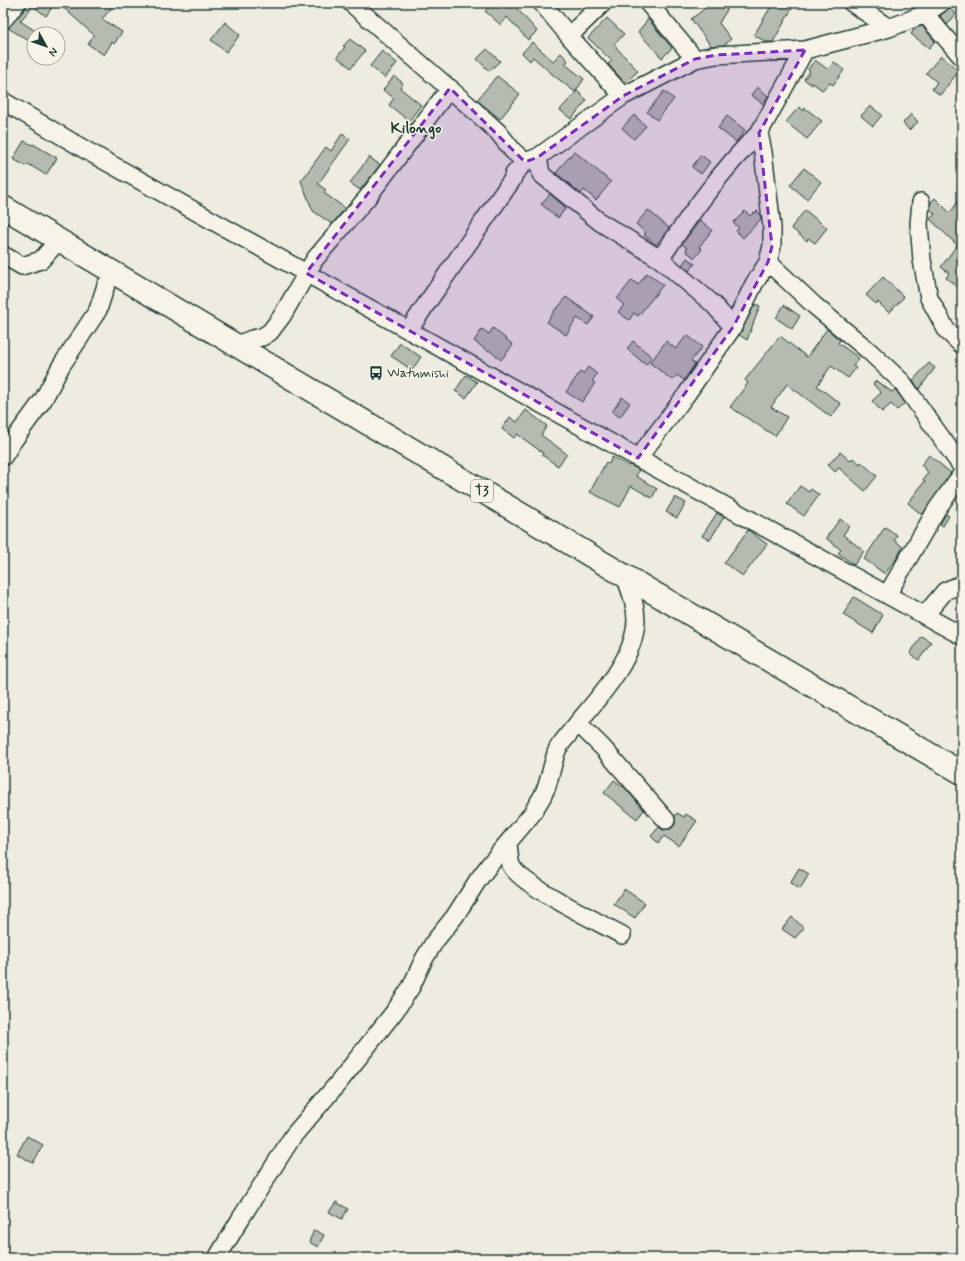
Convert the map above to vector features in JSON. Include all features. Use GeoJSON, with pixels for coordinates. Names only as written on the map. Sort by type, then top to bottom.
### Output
{"type":"FeatureCollection","features":[{"type":"Feature","properties":{"kind":"highway","name":"T3"},"geometry":{"type":"LineString","coordinates":[[3,208],[237,345],[625,576],[962,773]]}},
{"type":"Feature","properties":{"kind":"street"},"geometry":{"type":"LineString","coordinates":[[3,20],[17,3]]}},
{"type":"Feature","properties":{"kind":"street"},"geometry":{"type":"LineString","coordinates":[[351,3],[450,88],[498,132],[513,151],[531,160],[541,174],[600,222],[660,259],[713,304],[733,328]]}},
{"type":"Feature","properties":{"kind":"street"},"geometry":{"type":"LineString","coordinates":[[542,3],[569,36],[623,96]]}},
{"type":"Feature","properties":{"kind":"street"},"geometry":{"type":"LineString","coordinates":[[569,36],[604,3]]}},
{"type":"Feature","properties":{"kind":"street"},"geometry":{"type":"LineString","coordinates":[[648,3],[695,59]]}},
{"type":"Feature","properties":{"kind":"street"},"geometry":{"type":"LineString","coordinates":[[852,3],[889,28]]}},
{"type":"Feature","properties":{"kind":"street"},"geometry":{"type":"LineString","coordinates":[[409,330],[512,180],[514,174],[531,160],[623,96],[695,59],[716,55],[805,50],[889,28],[924,14],[941,3]]}},
{"type":"Feature","properties":{"kind":"street"},"geometry":{"type":"LineString","coordinates":[[924,14],[962,57]]}},
{"type":"Feature","properties":{"kind":"street"},"geometry":{"type":"LineString","coordinates":[[660,259],[688,218],[717,180],[743,148],[760,132],[805,50]]}},
{"type":"Feature","properties":{"kind":"street"},"geometry":{"type":"LineString","coordinates":[[237,345],[262,337],[270,332],[282,316],[315,258],[367,198],[450,88]]}},
{"type":"Feature","properties":{"kind":"street"},"geometry":{"type":"LineString","coordinates":[[3,101],[88,152],[638,458],[962,636]]}},
{"type":"Feature","properties":{"kind":"street"},"geometry":{"type":"LineString","coordinates":[[638,458],[686,395],[733,328],[754,284],[768,262],[772,246],[772,227],[760,132]]}},
{"type":"Feature","properties":{"kind":"street"},"geometry":{"type":"LineString","coordinates":[[921,202],[919,224],[922,260],[929,298],[947,331],[962,345]]}},
{"type":"Feature","properties":{"kind":"street"},"geometry":{"type":"LineString","coordinates":[[3,254],[22,266],[41,260],[59,240]]}},
{"type":"Feature","properties":{"kind":"street"},"geometry":{"type":"LineString","coordinates":[[768,262],[815,306],[869,351],[902,382],[962,467]]}},
{"type":"Feature","properties":{"kind":"street"},"geometry":{"type":"LineString","coordinates":[[3,457],[43,400],[61,366],[98,310],[106,285]]}},
{"type":"Feature","properties":{"kind":"street"},"geometry":{"type":"LineString","coordinates":[[887,595],[937,509],[962,474]]}},
{"type":"Feature","properties":{"kind":"street"},"geometry":{"type":"LineString","coordinates":[[217,1258],[293,1136],[339,1082],[395,1011],[411,987],[424,959],[435,941],[455,916],[482,874],[508,844],[538,804],[547,786],[556,752],[562,742],[605,689],[625,658],[633,641],[636,618],[634,599],[625,576]]}},
{"type":"Feature","properties":{"kind":"street"},"geometry":{"type":"LineString","coordinates":[[925,615],[945,591],[962,584]]}},
{"type":"Feature","properties":{"kind":"street"},"geometry":{"type":"LineString","coordinates":[[578,723],[607,753],[666,820]]}},
{"type":"Feature","properties":{"kind":"street"},"geometry":{"type":"LineString","coordinates":[[508,844],[511,865],[517,874],[563,904],[622,935]]}},
{"type":"Feature","properties":{"kind":"highlighted area"},"geometry":{"type":"Polygon","coordinates":[[[805,50],[759,133],[772,246],[768,262],[733,327],[638,458],[306,273],[450,88],[525,162],[538,157],[623,96],[695,59],[716,55],[805,50]]]}},
{"type":"Feature","properties":{"kind":"building"},"geometry":{"type":"Polygon","coordinates":[[[27,3],[55,3],[46,16],[33,6],[20,21],[28,26],[26,26],[26,39],[8,28],[25,9],[27,3]]]}},
{"type":"Feature","properties":{"kind":"building"},"geometry":{"type":"Polygon","coordinates":[[[58,3],[116,3],[102,19],[122,32],[114,44],[112,42],[104,55],[88,44],[94,35],[58,3]]]}},
{"type":"Feature","properties":{"kind":"building"},"geometry":{"type":"Polygon","coordinates":[[[492,3],[512,3],[537,31],[528,40],[507,17],[501,25],[485,11],[492,3]]]}},
{"type":"Feature","properties":{"kind":"building"},"geometry":{"type":"Polygon","coordinates":[[[712,3],[731,3],[719,23],[731,39],[724,45],[711,46],[691,19],[712,3]]]}},
{"type":"Feature","properties":{"kind":"building"},"geometry":{"type":"Polygon","coordinates":[[[773,3],[795,3],[773,42],[766,42],[754,35],[773,3]]]}},
{"type":"Feature","properties":{"kind":"building"},"geometry":{"type":"Polygon","coordinates":[[[949,8],[956,14],[947,25],[940,16],[949,8]]]}},
{"type":"Feature","properties":{"kind":"building"},"geometry":{"type":"Polygon","coordinates":[[[607,18],[624,34],[614,45],[638,71],[625,83],[608,64],[612,61],[588,38],[607,18]]]}},
{"type":"Feature","properties":{"kind":"building"},"geometry":{"type":"Polygon","coordinates":[[[648,19],[672,48],[662,58],[638,32],[648,19]]]}},
{"type":"Feature","properties":{"kind":"building"},"geometry":{"type":"Polygon","coordinates":[[[225,22],[240,35],[226,52],[211,40],[225,22]]]}},
{"type":"Feature","properties":{"kind":"building"},"geometry":{"type":"Polygon","coordinates":[[[922,26],[935,41],[929,48],[911,34],[915,28],[922,26]]]}},
{"type":"Feature","properties":{"kind":"building"},"geometry":{"type":"Polygon","coordinates":[[[350,39],[365,51],[351,68],[337,57],[345,47],[343,46],[350,39]]]}},
{"type":"Feature","properties":{"kind":"building"},"geometry":{"type":"Polygon","coordinates":[[[532,42],[553,61],[561,53],[568,61],[565,64],[584,79],[575,92],[533,57],[530,61],[522,53],[532,42]]]}},
{"type":"Feature","properties":{"kind":"building"},"geometry":{"type":"Polygon","coordinates":[[[487,49],[500,61],[489,71],[477,59],[487,49]]]}},
{"type":"Feature","properties":{"kind":"building"},"geometry":{"type":"Polygon","coordinates":[[[382,51],[397,63],[385,78],[370,66],[382,51]]]}},
{"type":"Feature","properties":{"kind":"building"},"geometry":{"type":"Polygon","coordinates":[[[941,56],[959,71],[940,95],[932,89],[937,82],[926,73],[941,56]]]}},
{"type":"Feature","properties":{"kind":"building"},"geometry":{"type":"Polygon","coordinates":[[[815,60],[827,69],[834,62],[844,70],[833,85],[830,83],[822,90],[813,83],[812,85],[804,79],[810,71],[808,69],[815,60]]]}},
{"type":"Feature","properties":{"kind":"building"},"geometry":{"type":"Polygon","coordinates":[[[394,76],[403,83],[400,88],[421,105],[409,121],[389,105],[394,98],[383,90],[394,76]]]}},
{"type":"Feature","properties":{"kind":"building"},"geometry":{"type":"Polygon","coordinates":[[[497,76],[520,94],[500,119],[477,100],[497,76]]]}},
{"type":"Feature","properties":{"kind":"building"},"geometry":{"type":"Polygon","coordinates":[[[757,87],[768,96],[763,104],[751,95],[757,87]]]}},
{"type":"Feature","properties":{"kind":"building"},"geometry":{"type":"Polygon","coordinates":[[[577,91],[587,100],[571,119],[560,110],[577,91]]]}},
{"type":"Feature","properties":{"kind":"building"},"geometry":{"type":"Polygon","coordinates":[[[664,91],[674,99],[657,120],[647,112],[664,91]]]}},
{"type":"Feature","properties":{"kind":"building"},"geometry":{"type":"Polygon","coordinates":[[[870,106],[882,115],[873,126],[861,116],[870,106]]]}},
{"type":"Feature","properties":{"kind":"building"},"geometry":{"type":"Polygon","coordinates":[[[799,107],[804,111],[805,108],[822,121],[807,139],[786,122],[799,107]]]}},
{"type":"Feature","properties":{"kind":"building"},"geometry":{"type":"Polygon","coordinates":[[[911,114],[918,122],[909,130],[903,123],[911,114]]]}},
{"type":"Feature","properties":{"kind":"building"},"geometry":{"type":"Polygon","coordinates":[[[634,115],[646,126],[634,139],[622,128],[634,115]]]}},
{"type":"Feature","properties":{"kind":"building"},"geometry":{"type":"Polygon","coordinates":[[[727,116],[745,130],[736,142],[718,128],[727,116]]]}},
{"type":"Feature","properties":{"kind":"building"},"geometry":{"type":"Polygon","coordinates":[[[342,134],[350,139],[318,184],[326,190],[324,193],[345,208],[332,224],[313,211],[301,181],[326,147],[331,151],[342,134]]]}},
{"type":"Feature","properties":{"kind":"building"},"geometry":{"type":"Polygon","coordinates":[[[24,141],[33,144],[57,158],[46,175],[28,164],[26,166],[13,159],[24,141]]]}},
{"type":"Feature","properties":{"kind":"building"},"geometry":{"type":"Polygon","coordinates":[[[574,151],[611,182],[596,200],[584,190],[581,194],[556,173],[574,151]]]}},
{"type":"Feature","properties":{"kind":"building"},"geometry":{"type":"Polygon","coordinates":[[[701,155],[710,162],[701,174],[692,167],[701,155]]]}},
{"type":"Feature","properties":{"kind":"building"},"geometry":{"type":"Polygon","coordinates":[[[369,157],[380,165],[360,190],[350,183],[369,157]]]}},
{"type":"Feature","properties":{"kind":"building"},"geometry":{"type":"Polygon","coordinates":[[[804,168],[821,182],[807,199],[790,185],[804,168]]]}},
{"type":"Feature","properties":{"kind":"building"},"geometry":{"type":"Polygon","coordinates":[[[550,194],[566,208],[558,218],[541,204],[550,194]]]}},
{"type":"Feature","properties":{"kind":"building"},"geometry":{"type":"Polygon","coordinates":[[[962,196],[962,290],[946,278],[949,273],[941,267],[957,245],[930,219],[935,214],[930,209],[931,202],[935,198],[950,213],[962,196]]]}},
{"type":"Feature","properties":{"kind":"building"},"geometry":{"type":"Polygon","coordinates":[[[648,210],[669,228],[656,245],[644,235],[646,233],[636,224],[648,210]]]}},
{"type":"Feature","properties":{"kind":"building"},"geometry":{"type":"Polygon","coordinates":[[[805,210],[827,228],[815,243],[808,238],[807,241],[791,228],[805,210]]]}},
{"type":"Feature","properties":{"kind":"building"},"geometry":{"type":"Polygon","coordinates":[[[745,211],[750,216],[757,211],[760,214],[761,219],[743,238],[736,231],[739,228],[733,223],[745,211]]]}},
{"type":"Feature","properties":{"kind":"building"},"geometry":{"type":"Polygon","coordinates":[[[700,220],[712,230],[699,247],[702,249],[695,258],[686,251],[687,248],[682,244],[700,220]]]}},
{"type":"Feature","properties":{"kind":"building"},"geometry":{"type":"Polygon","coordinates":[[[687,258],[695,264],[689,271],[682,265],[687,258]]]}},
{"type":"Feature","properties":{"kind":"building"},"geometry":{"type":"Polygon","coordinates":[[[647,273],[663,285],[638,316],[634,313],[629,320],[618,312],[624,305],[617,299],[632,280],[638,285],[647,273]]]}},
{"type":"Feature","properties":{"kind":"building"},"geometry":{"type":"Polygon","coordinates":[[[883,277],[904,297],[889,313],[878,302],[876,304],[866,295],[883,277]]]}},
{"type":"Feature","properties":{"kind":"building"},"geometry":{"type":"Polygon","coordinates":[[[566,297],[594,317],[588,325],[577,318],[566,335],[547,322],[566,297]]]}},
{"type":"Feature","properties":{"kind":"building"},"geometry":{"type":"Polygon","coordinates":[[[755,304],[760,306],[747,340],[739,335],[755,304]]]}},
{"type":"Feature","properties":{"kind":"building"},"geometry":{"type":"Polygon","coordinates":[[[784,305],[800,316],[792,329],[776,318],[784,305]]]}},
{"type":"Feature","properties":{"kind":"building"},"geometry":{"type":"Polygon","coordinates":[[[493,328],[513,345],[501,360],[489,350],[488,351],[474,341],[482,329],[489,334],[493,328]]]}},
{"type":"Feature","properties":{"kind":"building"},"geometry":{"type":"Polygon","coordinates":[[[827,329],[840,340],[838,343],[859,358],[853,366],[856,368],[848,378],[831,366],[817,386],[841,404],[831,417],[787,384],[771,407],[787,417],[775,436],[730,407],[748,383],[745,380],[780,336],[807,357],[827,329]]]}},
{"type":"Feature","properties":{"kind":"building"},"geometry":{"type":"Polygon","coordinates":[[[687,335],[702,347],[691,361],[695,364],[684,380],[677,375],[672,380],[650,363],[666,341],[676,349],[687,335]]]}},
{"type":"Feature","properties":{"kind":"building"},"geometry":{"type":"Polygon","coordinates":[[[633,341],[652,357],[646,365],[627,349],[633,341]]]}},
{"type":"Feature","properties":{"kind":"building"},"geometry":{"type":"Polygon","coordinates":[[[400,343],[421,357],[412,370],[391,356],[400,343]]]}},
{"type":"Feature","properties":{"kind":"building"},"geometry":{"type":"Polygon","coordinates":[[[929,363],[935,368],[919,389],[913,380],[929,363]]]}},
{"type":"Feature","properties":{"kind":"building"},"geometry":{"type":"Polygon","coordinates":[[[588,367],[597,374],[592,381],[595,383],[582,402],[566,392],[580,372],[583,374],[588,367]]]}},
{"type":"Feature","properties":{"kind":"building"},"geometry":{"type":"Polygon","coordinates":[[[466,375],[477,382],[466,398],[455,391],[466,375]]]}},
{"type":"Feature","properties":{"kind":"building"},"geometry":{"type":"Polygon","coordinates":[[[876,381],[892,392],[895,389],[905,403],[897,410],[891,404],[882,412],[872,401],[881,393],[873,384],[876,381]]]}},
{"type":"Feature","properties":{"kind":"building"},"geometry":{"type":"Polygon","coordinates":[[[622,397],[630,403],[620,417],[612,412],[622,397]]]}},
{"type":"Feature","properties":{"kind":"building"},"geometry":{"type":"Polygon","coordinates":[[[526,410],[547,426],[541,435],[567,454],[558,466],[517,434],[514,438],[502,429],[510,417],[517,422],[526,410]]]}},
{"type":"Feature","properties":{"kind":"building"},"geometry":{"type":"Polygon","coordinates":[[[840,452],[850,461],[853,458],[860,464],[861,462],[877,476],[865,491],[839,468],[835,472],[828,465],[840,452]]]}},
{"type":"Feature","properties":{"kind":"building"},"geometry":{"type":"Polygon","coordinates":[[[929,455],[951,473],[922,515],[908,503],[925,481],[923,480],[928,472],[921,465],[929,455]]]}},
{"type":"Feature","properties":{"kind":"building"},"geometry":{"type":"Polygon","coordinates":[[[612,457],[639,470],[636,476],[657,489],[652,498],[631,486],[620,507],[590,492],[606,462],[609,464],[612,457]]]}},
{"type":"Feature","properties":{"kind":"building"},"geometry":{"type":"Polygon","coordinates":[[[800,486],[809,492],[811,489],[819,495],[804,516],[787,504],[800,486]]]}},
{"type":"Feature","properties":{"kind":"building"},"geometry":{"type":"Polygon","coordinates":[[[675,497],[686,503],[677,518],[666,512],[675,497]]]}},
{"type":"Feature","properties":{"kind":"building"},"geometry":{"type":"Polygon","coordinates":[[[717,513],[724,517],[710,540],[702,536],[717,513]]]}},
{"type":"Feature","properties":{"kind":"building"},"geometry":{"type":"Polygon","coordinates":[[[946,514],[949,516],[943,526],[940,524],[946,514]]]}},
{"type":"Feature","properties":{"kind":"building"},"geometry":{"type":"Polygon","coordinates":[[[840,519],[849,526],[843,535],[864,551],[854,565],[838,553],[841,550],[826,538],[840,519]]]}},
{"type":"Feature","properties":{"kind":"building"},"geometry":{"type":"Polygon","coordinates":[[[885,527],[897,535],[894,540],[903,547],[885,574],[864,559],[885,527]]]}},
{"type":"Feature","properties":{"kind":"building"},"geometry":{"type":"Polygon","coordinates":[[[748,530],[767,544],[743,576],[724,563],[748,530]]]}},
{"type":"Feature","properties":{"kind":"building"},"geometry":{"type":"Polygon","coordinates":[[[854,597],[883,615],[873,633],[843,615],[854,597]]]}},
{"type":"Feature","properties":{"kind":"building"},"geometry":{"type":"Polygon","coordinates":[[[921,636],[931,642],[919,660],[910,654],[921,636]]]}},
{"type":"Feature","properties":{"kind":"building"},"geometry":{"type":"Polygon","coordinates":[[[614,780],[625,788],[644,810],[637,819],[604,793],[614,780]]]}},
{"type":"Feature","properties":{"kind":"building"},"geometry":{"type":"Polygon","coordinates":[[[677,813],[684,817],[686,814],[697,821],[679,846],[664,836],[658,843],[651,836],[659,827],[663,830],[672,828],[675,824],[675,816],[677,813]]]}},
{"type":"Feature","properties":{"kind":"building"},"geometry":{"type":"Polygon","coordinates":[[[799,868],[809,874],[800,889],[790,883],[799,868]]]}},
{"type":"Feature","properties":{"kind":"building"},"geometry":{"type":"Polygon","coordinates":[[[624,889],[645,903],[635,918],[614,904],[624,889]]]}},
{"type":"Feature","properties":{"kind":"building"},"geometry":{"type":"Polygon","coordinates":[[[792,917],[804,928],[795,938],[782,929],[792,917]]]}},
{"type":"Feature","properties":{"kind":"building"},"geometry":{"type":"Polygon","coordinates":[[[27,1136],[43,1145],[33,1163],[17,1154],[27,1136]]]}},
{"type":"Feature","properties":{"kind":"building"},"geometry":{"type":"Polygon","coordinates":[[[336,1202],[348,1209],[342,1219],[329,1212],[336,1202]]]}},
{"type":"Feature","properties":{"kind":"building"},"geometry":{"type":"Polygon","coordinates":[[[314,1230],[324,1235],[318,1247],[309,1242],[314,1230]]]}},
{"type":"Feature","properties":{"kind":"place","name":"Watumishi"},"geometry":{"type":"Point","coordinates":[376,373]}},
{"type":"Feature","properties":{"kind":"district","name":"Kilongo"},"geometry":{"type":"Point","coordinates":[416,128]}}]}
